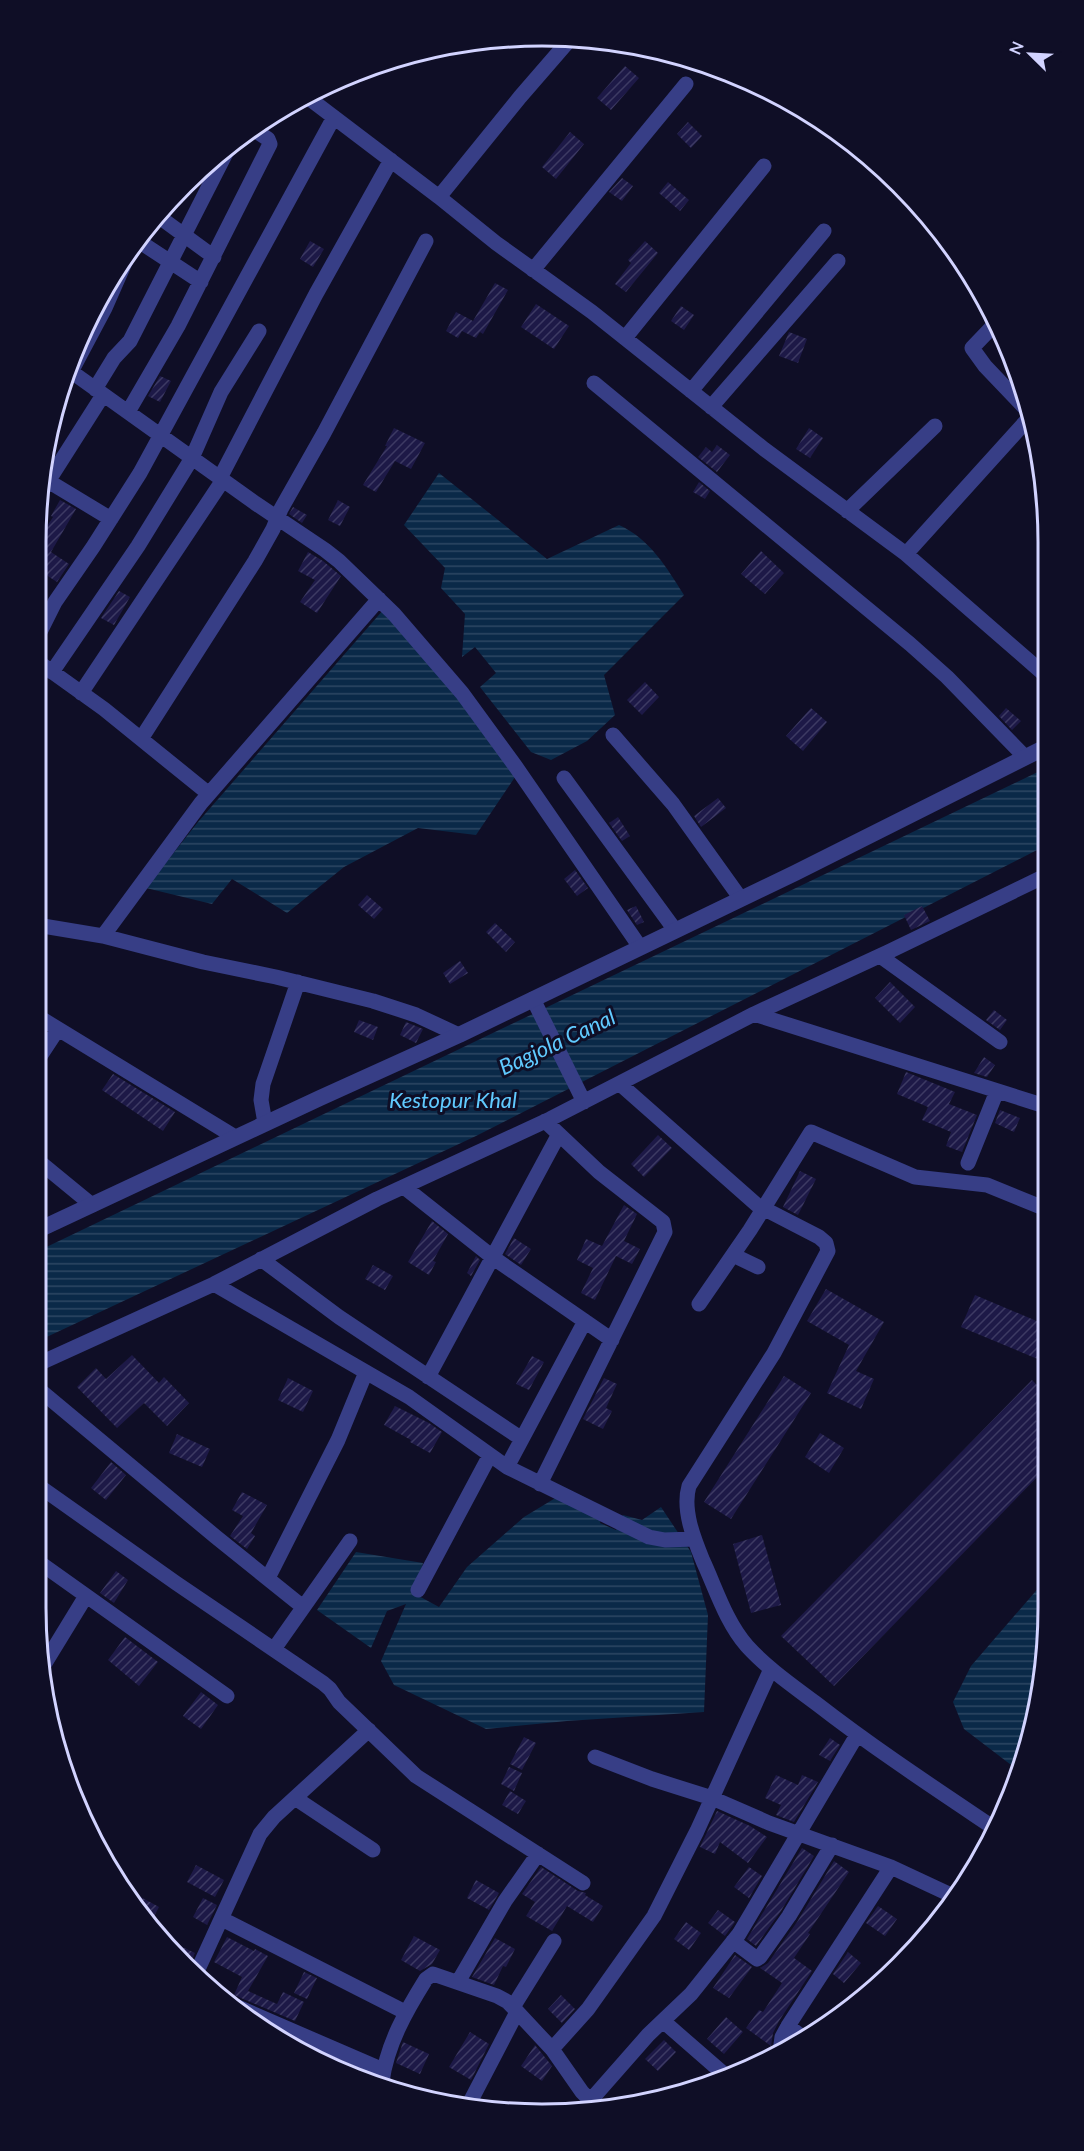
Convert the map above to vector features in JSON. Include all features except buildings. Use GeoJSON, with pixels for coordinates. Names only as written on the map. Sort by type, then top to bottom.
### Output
{"type":"FeatureCollection","features":[{"type":"Feature","properties":{"kind":"street"},"geometry":{"type":"LineString","coordinates":[[439,197],[563,47]]}},
{"type":"Feature","properties":{"kind":"street"},"geometry":{"type":"LineString","coordinates":[[533,270],[686,84]]}},
{"type":"Feature","properties":{"kind":"street"},"geometry":{"type":"LineString","coordinates":[[315,102],[906,554],[1038,669]]}},
{"type":"Feature","properties":{"kind":"street"},"geometry":{"type":"LineString","coordinates":[[46,620],[55,602],[111,519],[160,436],[334,117]]}},
{"type":"Feature","properties":{"kind":"street"},"geometry":{"type":"LineString","coordinates":[[128,412],[201,282],[270,144],[268,139],[261,134]]}},
{"type":"Feature","properties":{"kind":"street"},"geometry":{"type":"LineString","coordinates":[[81,693],[222,479],[316,294],[391,160]]}},
{"type":"Feature","properties":{"kind":"street"},"geometry":{"type":"LineString","coordinates":[[51,475],[99,392],[114,358],[130,341],[220,165]]}},
{"type":"Feature","properties":{"kind":"street"},"geometry":{"type":"LineString","coordinates":[[625,338],[764,166]]}},
{"type":"Feature","properties":{"kind":"street"},"geometry":{"type":"LineString","coordinates":[[164,221],[214,257]]}},
{"type":"Feature","properties":{"kind":"street"},"geometry":{"type":"LineString","coordinates":[[691,391],[824,231]]}},
{"type":"Feature","properties":{"kind":"street"},"geometry":{"type":"LineString","coordinates":[[141,739],[255,561],[273,529],[281,508],[324,433],[426,241]]}},
{"type":"Feature","properties":{"kind":"street"},"geometry":{"type":"LineString","coordinates":[[145,245],[201,282]]}},
{"type":"Feature","properties":{"kind":"street"},"geometry":{"type":"LineString","coordinates":[[711,407],[838,261]]}},
{"type":"Feature","properties":{"kind":"street"},"geometry":{"type":"LineString","coordinates":[[989,330],[972,348],[985,366],[1016,399]]}},
{"type":"Feature","properties":{"kind":"street"},"geometry":{"type":"LineString","coordinates":[[52,672],[138,546],[192,458],[221,392],[259,331]]}},
{"type":"Feature","properties":{"kind":"street"},"geometry":{"type":"LineString","coordinates":[[76,375],[339,561],[394,614],[462,693],[516,766],[640,947]]}},
{"type":"Feature","properties":{"kind":"street"},"geometry":{"type":"LineString","coordinates":[[594,383],[910,644],[947,677],[1025,757]]}},
{"type":"Feature","properties":{"kind":"street"},"geometry":{"type":"LineString","coordinates":[[906,554],[1023,424]]}},
{"type":"Feature","properties":{"kind":"street"},"geometry":{"type":"LineString","coordinates":[[848,511],[934,426]]}},
{"type":"Feature","properties":{"kind":"street"},"geometry":{"type":"LineString","coordinates":[[50,491],[111,519]]}},
{"type":"Feature","properties":{"kind":"street"},"geometry":{"type":"LineString","coordinates":[[103,936],[209,794],[379,599]]}},
{"type":"Feature","properties":{"kind":"street"},"geometry":{"type":"LineString","coordinates":[[46,668],[209,794]]}},
{"type":"Feature","properties":{"kind":"street"},"geometry":{"type":"LineString","coordinates":[[614,735],[674,804],[741,899]]}},
{"type":"Feature","properties":{"kind":"street"},"geometry":{"type":"LineString","coordinates":[[46,1227],[459,1035],[741,899],[1038,751]]}},
{"type":"Feature","properties":{"kind":"street"},"geometry":{"type":"LineString","coordinates":[[564,778],[675,930]]}},
{"type":"Feature","properties":{"kind":"street"},"geometry":{"type":"LineString","coordinates":[[46,1360],[214,1284],[404,1186],[620,1084],[754,1014],[1038,880]]}},
{"type":"Feature","properties":{"kind":"street"},"geometry":{"type":"LineString","coordinates":[[46,926],[103,936],[373,1001],[416,1015],[459,1035]]}},
{"type":"Feature","properties":{"kind":"street"},"geometry":{"type":"LineString","coordinates":[[880,956],[1000,1042]]}},
{"type":"Feature","properties":{"kind":"street"},"geometry":{"type":"LineString","coordinates":[[265,1123],[261,1100],[263,1084],[298,982]]}},
{"type":"Feature","properties":{"kind":"street"},"geometry":{"type":"LineString","coordinates":[[533,999],[584,1102]]}},
{"type":"Feature","properties":{"kind":"street"},"geometry":{"type":"LineString","coordinates":[[754,1014],[1038,1104]]}},
{"type":"Feature","properties":{"kind":"street"},"geometry":{"type":"LineString","coordinates":[[46,1022],[235,1137]]}},
{"type":"Feature","properties":{"kind":"street"},"geometry":{"type":"LineString","coordinates":[[46,1047],[58,1029]]}},
{"type":"Feature","properties":{"kind":"street"},"geometry":{"type":"LineString","coordinates":[[620,1084],[763,1208],[819,1237],[826,1243],[828,1251],[774,1353],[689,1486],[687,1507],[694,1539],[724,1610],[747,1646],[771,1669],[857,1735],[988,1824]]}},
{"type":"Feature","properties":{"kind":"street"},"geometry":{"type":"LineString","coordinates":[[968,1163],[997,1091]]}},
{"type":"Feature","properties":{"kind":"street"},"geometry":{"type":"LineString","coordinates":[[540,1484],[665,1232],[664,1224],[600,1172],[545,1121]]}},
{"type":"Feature","properties":{"kind":"street"},"geometry":{"type":"LineString","coordinates":[[699,1304],[733,1256],[812,1132],[915,1177],[987,1185],[1038,1206]]}},
{"type":"Feature","properties":{"kind":"street"},"geometry":{"type":"LineString","coordinates":[[428,1377],[559,1134]]}},
{"type":"Feature","properties":{"kind":"street"},"geometry":{"type":"LineString","coordinates":[[46,1167],[92,1206]]}},
{"type":"Feature","properties":{"kind":"street"},"geometry":{"type":"LineString","coordinates":[[404,1186],[493,1258],[612,1340]]}},
{"type":"Feature","properties":{"kind":"street"},"geometry":{"type":"LineString","coordinates":[[733,1256],[758,1267]]}},
{"type":"Feature","properties":{"kind":"street"},"geometry":{"type":"LineString","coordinates":[[261,1259],[339,1317],[522,1439]]}},
{"type":"Feature","properties":{"kind":"street"},"geometry":{"type":"LineString","coordinates":[[214,1284],[409,1397],[507,1467],[649,1537],[665,1540],[694,1539]]}},
{"type":"Feature","properties":{"kind":"street"},"geometry":{"type":"LineString","coordinates":[[507,1467],[585,1321]]}},
{"type":"Feature","properties":{"kind":"street"},"geometry":{"type":"LineString","coordinates":[[268,1578],[338,1440],[366,1372]]}},
{"type":"Feature","properties":{"kind":"street"},"geometry":{"type":"LineString","coordinates":[[46,1395],[216,1538],[303,1607]]}},
{"type":"Feature","properties":{"kind":"street"},"geometry":{"type":"LineString","coordinates":[[418,1590],[490,1455]]}},
{"type":"Feature","properties":{"kind":"street"},"geometry":{"type":"LineString","coordinates":[[46,1491],[330,1689],[339,1702],[416,1776],[583,1883]]}},
{"type":"Feature","properties":{"kind":"street"},"geometry":{"type":"LineString","coordinates":[[274,1649],[350,1541]]}},
{"type":"Feature","properties":{"kind":"street"},"geometry":{"type":"LineString","coordinates":[[46,1567],[227,1696]]}},
{"type":"Feature","properties":{"kind":"street"},"geometry":{"type":"LineString","coordinates":[[49,1656],[86,1596]]}},
{"type":"Feature","properties":{"kind":"street"},"geometry":{"type":"LineString","coordinates":[[552,2049],[588,2009],[648,1928],[712,1798],[771,1669]]}},
{"type":"Feature","properties":{"kind":"street"},"geometry":{"type":"LineString","coordinates":[[200,1966],[260,1834],[274,1817],[369,1730]]}},
{"type":"Feature","properties":{"kind":"street"},"geometry":{"type":"LineString","coordinates":[[602,2100],[663,2021],[691,1994],[734,1941],[857,1735]]}},
{"type":"Feature","properties":{"kind":"street"},"geometry":{"type":"LineString","coordinates":[[595,1757],[652,1779],[712,1798],[799,1834],[891,1867],[947,1893]]}},
{"type":"Feature","properties":{"kind":"street"},"geometry":{"type":"LineString","coordinates":[[295,1798],[374,1850]]}},
{"type":"Feature","properties":{"kind":"street"},"geometry":{"type":"LineString","coordinates":[[734,1941],[757,1959],[760,1958],[789,1916],[832,1845]]}},
{"type":"Feature","properties":{"kind":"street"},"geometry":{"type":"LineString","coordinates":[[458,1982],[505,1901],[538,1854]]}},
{"type":"Feature","properties":{"kind":"street"},"geometry":{"type":"LineString","coordinates":[[781,2043],[788,2026],[891,1867]]}},
{"type":"Feature","properties":{"kind":"street"},"geometry":{"type":"LineString","coordinates":[[222,1919],[405,2012]]}},
{"type":"Feature","properties":{"kind":"street"},"geometry":{"type":"LineString","coordinates":[[471,2099],[515,2010],[554,1941]]}},
{"type":"Feature","properties":{"kind":"street"},"geometry":{"type":"LineString","coordinates":[[269,2022],[383,2076],[396,2031],[405,2012],[430,1975],[438,1975],[497,1995],[515,2010],[552,2049],[591,2101]]}},
{"type":"Feature","properties":{"kind":"street"},"geometry":{"type":"LineString","coordinates":[[663,2021],[720,2071]]}},
{"type":"Feature","properties":{"kind":"street"},"geometry":{"type":"LineString","coordinates":[[788,2026],[797,2033]]}},
{"type":"Feature","properties":{"kind":"water"},"geometry":{"type":"Polygon","coordinates":[[[439,473],[547,559],[619,525],[649,546],[684,595],[604,675],[615,715],[587,741],[551,760],[531,752],[480,687],[496,673],[475,647],[462,657],[465,614],[441,588],[445,568],[404,525],[439,473]]]}},
{"type":"Feature","properties":{"kind":"water"},"geometry":{"type":"Polygon","coordinates":[[[384,609],[455,687],[517,774],[476,835],[418,828],[344,867],[287,913],[232,879],[212,904],[146,888],[198,822],[384,609]]]}},
{"type":"Feature","properties":{"kind":"water","name":"Kestopur Khal"},"geometry":{"type":"Polygon","coordinates":[[[1038,772],[1038,850],[476,1136],[46,1337],[46,1247],[1038,772]]]}},
{"type":"Feature","properties":{"kind":"water"},"geometry":{"type":"Polygon","coordinates":[[[562,1494],[603,1507],[600,1523],[616,1530],[623,1515],[642,1520],[661,1507],[691,1552],[708,1615],[704,1712],[486,1729],[394,1685],[381,1661],[406,1604],[387,1611],[371,1648],[317,1610],[356,1552],[423,1563],[415,1594],[439,1607],[467,1567],[524,1517],[562,1494]]]}},
{"type":"Feature","properties":{"kind":"water"},"geometry":{"type":"Polygon","coordinates":[[[1038,1588],[1033,1674],[1021,1737],[1012,1766],[964,1729],[953,1702],[971,1666],[1038,1588]]]}},
{"type":"Feature","properties":{"kind":"water label","name":"Bagjola Canal"},"geometry":{"type":"Point","coordinates":[557,1042]}}]}
